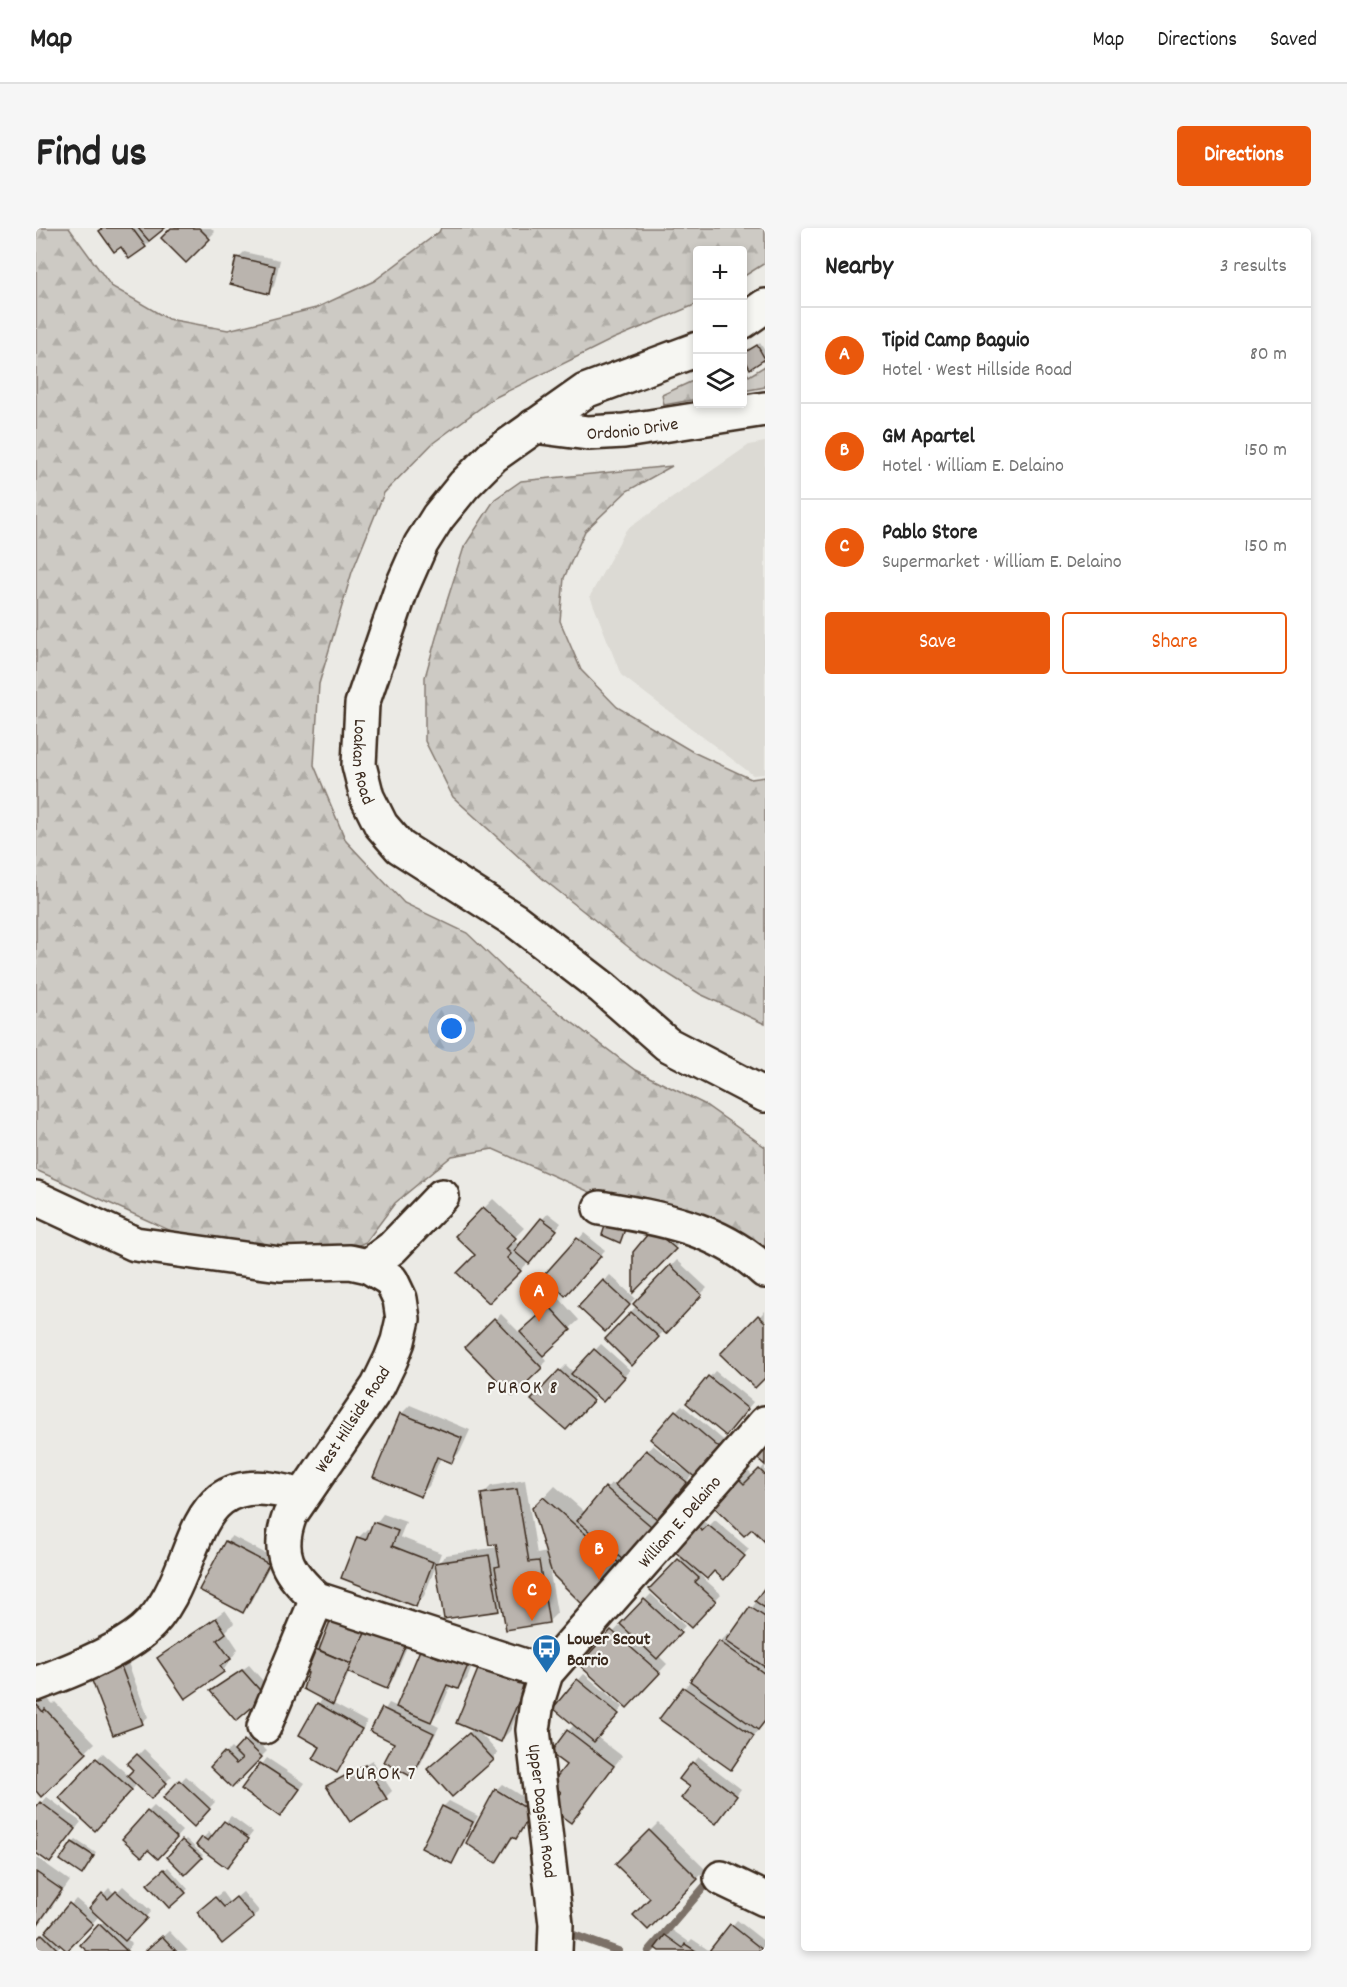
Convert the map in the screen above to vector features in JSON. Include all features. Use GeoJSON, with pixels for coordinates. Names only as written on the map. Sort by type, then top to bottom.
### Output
{"type":"FeatureCollection","features":[{"type":"Feature","properties":{"kind":"street"},"geometry":{"type":"LineString","coordinates":[[747,319],[765,306]]}},
{"type":"Feature","properties":{"kind":"street","name":"Loakan Road"},"geometry":{"type":"LineString","coordinates":[[693,351],[585,392],[493,456],[464,485],[438,517],[412,565],[374,664],[362,704],[359,765],[367,797],[381,825],[400,847],[516,921],[603,988],[667,1044],[765,1095]]}},
{"type":"Feature","properties":{"kind":"street","name":"Ordonio Drive"},"geometry":{"type":"LineString","coordinates":[[534,426],[588,433],[624,431],[765,409]]}},
{"type":"Feature","properties":{"kind":"street"},"geometry":{"type":"LineString","coordinates":[[368,1266],[392,1248],[442,1196]]}},
{"type":"Feature","properties":{"kind":"street","name":"West Hillside Road"},"geometry":{"type":"LineString","coordinates":[[36,1198],[135,1244],[280,1264],[340,1262],[368,1266],[392,1280],[400,1299],[403,1319],[398,1341],[378,1386],[301,1496],[284,1531],[283,1547],[292,1575],[317,1599],[546,1673]]}},
{"type":"Feature","properties":{"kind":"street"},"geometry":{"type":"LineString","coordinates":[[600,1208],[661,1218],[691,1227],[740,1250],[765,1271]]}},
{"type":"Feature","properties":{"kind":"street","name":"William E. Delaino"},"geometry":{"type":"LineString","coordinates":[[546,1673],[765,1424]]}},
{"type":"Feature","properties":{"kind":"street"},"geometry":{"type":"LineString","coordinates":[[36,1684],[71,1671],[143,1631],[168,1600],[185,1566],[198,1528],[214,1502],[248,1487],[278,1489],[301,1496]]}},
{"type":"Feature","properties":{"kind":"street"},"geometry":{"type":"LineString","coordinates":[[264,1727],[317,1599]]}},
{"type":"Feature","properties":{"kind":"street","name":"Upper Dagsian Road"},"geometry":{"type":"LineString","coordinates":[[546,1673],[537,1702],[533,1730],[556,1924],[555,1951]]}},
{"type":"Feature","properties":{"kind":"street"},"geometry":{"type":"LineString","coordinates":[[721,1878],[765,1899]]}},
{"type":"Feature","properties":{"kind":"shaded area"},"geometry":{"type":"Polygon","coordinates":[[[765,442],[765,774],[753,775],[621,675],[590,596],[626,530],[749,445],[765,442]]]}},
{"type":"Feature","properties":{"kind":"green space"},"geometry":{"type":"Polygon","coordinates":[[[36,228],[69,228],[111,286],[168,319],[228,330],[316,308],[374,281],[439,232],[441,228],[765,228],[765,263],[747,274],[747,246],[693,246],[693,306],[613,339],[494,398],[433,443],[384,493],[352,572],[319,684],[314,765],[346,841],[404,903],[467,933],[517,981],[635,1070],[704,1104],[765,1147],[765,1251],[619,1205],[493,1149],[452,1156],[395,1203],[366,1242],[329,1258],[191,1240],[36,1170],[36,228]]]}},
{"type":"Feature","properties":{"kind":"green space"},"geometry":{"type":"Polygon","coordinates":[[[765,366],[765,387],[747,390],[747,373],[749,376],[765,366]]]}},
{"type":"Feature","properties":{"kind":"green space"},"geometry":{"type":"Polygon","coordinates":[[[693,381],[693,400],[664,405],[662,395],[693,381]]]}},
{"type":"Feature","properties":{"kind":"green space"},"geometry":{"type":"Polygon","coordinates":[[[672,466],[627,491],[585,531],[564,578],[560,621],[581,670],[617,707],[693,752],[751,779],[765,777],[765,1024],[700,994],[641,957],[543,879],[453,797],[425,741],[425,677],[441,620],[464,547],[495,499],[521,481],[672,466]]]}},
{"type":"Feature","properties":{"kind":"building"},"geometry":{"type":"Polygon","coordinates":[[[103,228],[132,228],[146,247],[129,259],[121,247],[114,252],[99,231],[103,228]]]}},
{"type":"Feature","properties":{"kind":"building"},"geometry":{"type":"Polygon","coordinates":[[[138,228],[165,228],[149,241],[138,228]]]}},
{"type":"Feature","properties":{"kind":"building"},"geometry":{"type":"Polygon","coordinates":[[[171,228],[199,228],[210,239],[186,263],[161,238],[171,228]]]}},
{"type":"Feature","properties":{"kind":"building"},"geometry":{"type":"Polygon","coordinates":[[[236,257],[275,266],[269,294],[230,284],[236,257]]]}},
{"type":"Feature","properties":{"kind":"building"},"geometry":{"type":"Polygon","coordinates":[[[757,345],[765,359],[750,369],[747,363],[747,351],[757,345]]]}},
{"type":"Feature","properties":{"kind":"building"},"geometry":{"type":"Polygon","coordinates":[[[483,1207],[516,1238],[506,1249],[511,1254],[507,1258],[521,1271],[489,1303],[457,1273],[475,1255],[455,1236],[483,1207]]]}},
{"type":"Feature","properties":{"kind":"building"},"geometry":{"type":"Polygon","coordinates":[[[609,1214],[628,1221],[620,1243],[602,1235],[609,1214]]]}},
{"type":"Feature","properties":{"kind":"building"},"geometry":{"type":"Polygon","coordinates":[[[541,1218],[557,1230],[529,1264],[514,1251],[541,1218]]]}},
{"type":"Feature","properties":{"kind":"building"},"geometry":{"type":"Polygon","coordinates":[[[652,1229],[676,1249],[633,1293],[633,1252],[652,1229]]]}},
{"type":"Feature","properties":{"kind":"building"},"geometry":{"type":"Polygon","coordinates":[[[577,1238],[601,1256],[565,1296],[544,1275],[577,1238]]]}},
{"type":"Feature","properties":{"kind":"building"},"geometry":{"type":"Polygon","coordinates":[[[670,1265],[702,1295],[666,1334],[633,1304],[670,1265]]]}},
{"type":"Feature","properties":{"kind":"building"},"geometry":{"type":"Polygon","coordinates":[[[603,1280],[630,1305],[605,1332],[578,1307],[603,1280]]]}},
{"type":"Feature","properties":{"kind":"building"},"geometry":{"type":"Polygon","coordinates":[[[549,1306],[571,1330],[543,1356],[520,1332],[549,1306]]]}},
{"type":"Feature","properties":{"kind":"building"},"geometry":{"type":"Polygon","coordinates":[[[631,1312],[659,1337],[632,1366],[605,1339],[631,1312]]]}},
{"type":"Feature","properties":{"kind":"building"},"geometry":{"type":"Polygon","coordinates":[[[758,1315],[765,1322],[765,1378],[755,1388],[720,1354],[758,1315]]]}},
{"type":"Feature","properties":{"kind":"building"},"geometry":{"type":"Polygon","coordinates":[[[494,1318],[542,1368],[513,1396],[465,1347],[494,1318]]]}},
{"type":"Feature","properties":{"kind":"building"},"geometry":{"type":"Polygon","coordinates":[[[594,1349],[625,1377],[603,1402],[571,1374],[594,1349]]]}},
{"type":"Feature","properties":{"kind":"building"},"geometry":{"type":"Polygon","coordinates":[[[559,1370],[593,1401],[566,1430],[531,1400],[559,1370]]]}},
{"type":"Feature","properties":{"kind":"building"},"geometry":{"type":"Polygon","coordinates":[[[708,1376],[748,1409],[726,1436],[686,1403],[708,1376]]]}},
{"type":"Feature","properties":{"kind":"building"},"geometry":{"type":"Polygon","coordinates":[[[675,1410],[723,1451],[698,1480],[650,1439],[675,1410]]]}},
{"type":"Feature","properties":{"kind":"building"},"geometry":{"type":"Polygon","coordinates":[[[400,1413],[462,1438],[452,1463],[437,1457],[421,1497],[373,1477],[400,1413]]]}},
{"type":"Feature","properties":{"kind":"building"},"geometry":{"type":"Polygon","coordinates":[[[765,1438],[765,1465],[751,1453],[765,1438]]]}},
{"type":"Feature","properties":{"kind":"building"},"geometry":{"type":"Polygon","coordinates":[[[646,1450],[687,1482],[657,1519],[615,1485],[646,1450]]]}},
{"type":"Feature","properties":{"kind":"building"},"geometry":{"type":"Polygon","coordinates":[[[759,1469],[765,1475],[765,1542],[752,1529],[744,1536],[709,1502],[735,1475],[744,1484],[759,1469]]]}},
{"type":"Feature","properties":{"kind":"building"},"geometry":{"type":"Polygon","coordinates":[[[605,1487],[651,1526],[623,1560],[577,1521],[605,1487]]]}},
{"type":"Feature","properties":{"kind":"building"},"geometry":{"type":"Polygon","coordinates":[[[517,1489],[529,1562],[539,1561],[549,1623],[506,1630],[495,1567],[500,1566],[496,1544],[489,1545],[481,1494],[517,1489]]]}},
{"type":"Feature","properties":{"kind":"building"},"geometry":{"type":"Polygon","coordinates":[[[543,1497],[620,1564],[585,1607],[552,1574],[532,1508],[543,1497]]]}},
{"type":"Feature","properties":{"kind":"building"},"geometry":{"type":"Polygon","coordinates":[[[373,1522],[398,1531],[392,1546],[433,1562],[416,1607],[341,1578],[357,1537],[366,1540],[373,1522]]]}},
{"type":"Feature","properties":{"kind":"building"},"geometry":{"type":"Polygon","coordinates":[[[695,1525],[702,1531],[708,1525],[745,1556],[724,1580],[714,1571],[707,1579],[673,1550],[695,1525]]]}},
{"type":"Feature","properties":{"kind":"building"},"geometry":{"type":"Polygon","coordinates":[[[225,1541],[269,1564],[243,1613],[199,1590],[225,1541]]]}},
{"type":"Feature","properties":{"kind":"building"},"geometry":{"type":"Polygon","coordinates":[[[489,1555],[499,1611],[444,1619],[435,1563],[489,1555]]]}},
{"type":"Feature","properties":{"kind":"building"},"geometry":{"type":"Polygon","coordinates":[[[678,1559],[699,1578],[695,1582],[716,1601],[691,1628],[649,1589],[678,1559]]]}},
{"type":"Feature","properties":{"kind":"building"},"geometry":{"type":"Polygon","coordinates":[[[765,1587],[765,1608],[755,1601],[765,1587]]]}},
{"type":"Feature","properties":{"kind":"building"},"geometry":{"type":"Polygon","coordinates":[[[644,1599],[681,1633],[657,1659],[620,1624],[644,1599]]]}},
{"type":"Feature","properties":{"kind":"building"},"geometry":{"type":"Polygon","coordinates":[[[750,1607],[765,1617],[765,1667],[726,1641],[750,1607]]]}},
{"type":"Feature","properties":{"kind":"building"},"geometry":{"type":"Polygon","coordinates":[[[332,1616],[367,1629],[351,1664],[319,1650],[332,1616]]]}},
{"type":"Feature","properties":{"kind":"building"},"geometry":{"type":"Polygon","coordinates":[[[216,1618],[226,1633],[217,1640],[231,1659],[220,1666],[224,1672],[185,1699],[157,1658],[216,1618]]]}},
{"type":"Feature","properties":{"kind":"building"},"geometry":{"type":"Polygon","coordinates":[[[367,1629],[406,1644],[387,1689],[347,1672],[367,1629]]]}},
{"type":"Feature","properties":{"kind":"building"},"geometry":{"type":"Polygon","coordinates":[[[611,1630],[660,1673],[627,1708],[579,1665],[611,1630]]]}},
{"type":"Feature","properties":{"kind":"building"},"geometry":{"type":"Polygon","coordinates":[[[719,1641],[765,1674],[765,1721],[758,1730],[690,1681],[719,1641]]]}},
{"type":"Feature","properties":{"kind":"building"},"geometry":{"type":"Polygon","coordinates":[[[306,1645],[351,1664],[333,1705],[303,1689],[308,1673],[295,1668],[306,1645]]]}},
{"type":"Feature","properties":{"kind":"building"},"geometry":{"type":"Polygon","coordinates":[[[444,1646],[471,1658],[458,1689],[447,1685],[431,1722],[396,1707],[420,1650],[439,1658],[444,1646]]]}},
{"type":"Feature","properties":{"kind":"building"},"geometry":{"type":"Polygon","coordinates":[[[119,1661],[143,1724],[113,1735],[89,1673],[119,1661]]]}},
{"type":"Feature","properties":{"kind":"building"},"geometry":{"type":"Polygon","coordinates":[[[481,1662],[527,1682],[501,1742],[456,1723],[481,1662]]]}},
{"type":"Feature","properties":{"kind":"building"},"geometry":{"type":"Polygon","coordinates":[[[242,1670],[265,1696],[236,1721],[210,1691],[242,1670]]]}},
{"type":"Feature","properties":{"kind":"building"},"geometry":{"type":"Polygon","coordinates":[[[577,1679],[619,1714],[594,1742],[553,1708],[577,1679]]]}},
{"type":"Feature","properties":{"kind":"building"},"geometry":{"type":"Polygon","coordinates":[[[683,1687],[754,1736],[731,1770],[659,1719],[683,1687]]]}},
{"type":"Feature","properties":{"kind":"building"},"geometry":{"type":"Polygon","coordinates":[[[317,1703],[362,1729],[337,1773],[313,1759],[320,1747],[299,1735],[317,1703]]]}},
{"type":"Feature","properties":{"kind":"building"},"geometry":{"type":"Polygon","coordinates":[[[36,1704],[43,1712],[45,1709],[87,1753],[41,1797],[36,1791],[36,1704]]]}},
{"type":"Feature","properties":{"kind":"building"},"geometry":{"type":"Polygon","coordinates":[[[382,1708],[434,1733],[412,1777],[384,1762],[394,1743],[370,1731],[382,1708]]]}},
{"type":"Feature","properties":{"kind":"building"},"geometry":{"type":"Polygon","coordinates":[[[567,1730],[614,1766],[571,1823],[549,1807],[561,1792],[551,1784],[566,1765],[550,1753],[567,1730]]]}},
{"type":"Feature","properties":{"kind":"building"},"geometry":{"type":"Polygon","coordinates":[[[469,1733],[494,1760],[452,1797],[427,1769],[469,1733]]]}},
{"type":"Feature","properties":{"kind":"building"},"geometry":{"type":"Polygon","coordinates":[[[244,1740],[262,1757],[232,1788],[210,1767],[224,1752],[236,1764],[242,1759],[234,1751],[244,1740]]]}},
{"type":"Feature","properties":{"kind":"building"},"geometry":{"type":"Polygon","coordinates":[[[137,1754],[167,1783],[151,1799],[127,1776],[133,1770],[127,1764],[137,1754]]]}},
{"type":"Feature","properties":{"kind":"building"},"geometry":{"type":"Polygon","coordinates":[[[96,1758],[132,1790],[95,1831],[59,1798],[96,1758]]]}},
{"type":"Feature","properties":{"kind":"building"},"geometry":{"type":"Polygon","coordinates":[[[692,1762],[737,1796],[716,1824],[681,1798],[690,1787],[679,1779],[692,1762]]]}},
{"type":"Feature","properties":{"kind":"building"},"geometry":{"type":"Polygon","coordinates":[[[260,1763],[300,1789],[280,1817],[241,1789],[260,1763]]]}},
{"type":"Feature","properties":{"kind":"building"},"geometry":{"type":"Polygon","coordinates":[[[365,1765],[387,1799],[350,1822],[326,1786],[365,1765]]]}},
{"type":"Feature","properties":{"kind":"building"},"geometry":{"type":"Polygon","coordinates":[[[179,1780],[210,1809],[194,1827],[163,1798],[179,1780]]]}},
{"type":"Feature","properties":{"kind":"building"},"geometry":{"type":"Polygon","coordinates":[[[495,1789],[532,1812],[516,1839],[512,1837],[496,1863],[466,1843],[495,1789]]]}},
{"type":"Feature","properties":{"kind":"building"},"geometry":{"type":"Polygon","coordinates":[[[40,1802],[76,1829],[50,1863],[36,1853],[36,1807],[40,1802]]]}},
{"type":"Feature","properties":{"kind":"building"},"geometry":{"type":"Polygon","coordinates":[[[442,1806],[473,1822],[452,1864],[421,1848],[442,1806]]]}},
{"type":"Feature","properties":{"kind":"building"},"geometry":{"type":"Polygon","coordinates":[[[147,1811],[177,1838],[158,1859],[148,1850],[142,1857],[122,1839],[147,1811]]]}},
{"type":"Feature","properties":{"kind":"building"},"geometry":{"type":"Polygon","coordinates":[[[224,1821],[249,1839],[227,1868],[196,1845],[202,1837],[208,1841],[224,1821]]]}},
{"type":"Feature","properties":{"kind":"building"},"geometry":{"type":"Polygon","coordinates":[[[649,1830],[698,1879],[648,1930],[633,1915],[650,1898],[615,1864],[649,1830]]]}},
{"type":"Feature","properties":{"kind":"building"},"geometry":{"type":"Polygon","coordinates":[[[182,1840],[202,1858],[185,1875],[167,1857],[182,1840]]]}},
{"type":"Feature","properties":{"kind":"building"},"geometry":{"type":"Polygon","coordinates":[[[72,1842],[94,1856],[82,1875],[60,1860],[72,1842]]]}},
{"type":"Feature","properties":{"kind":"building"},"geometry":{"type":"Polygon","coordinates":[[[164,1869],[186,1893],[169,1908],[147,1884],[164,1869]]]}},
{"type":"Feature","properties":{"kind":"building"},"geometry":{"type":"Polygon","coordinates":[[[36,1872],[62,1890],[36,1927],[36,1872]]]}},
{"type":"Feature","properties":{"kind":"building"},"geometry":{"type":"Polygon","coordinates":[[[116,1891],[147,1918],[125,1941],[89,1908],[102,1893],[108,1899],[116,1891]]]}},
{"type":"Feature","properties":{"kind":"building"},"geometry":{"type":"Polygon","coordinates":[[[215,1897],[224,1907],[236,1897],[254,1918],[222,1944],[197,1912],[215,1897]]]}},
{"type":"Feature","properties":{"kind":"building"},"geometry":{"type":"Polygon","coordinates":[[[69,1903],[93,1924],[67,1951],[45,1932],[69,1903]]]}},
{"type":"Feature","properties":{"kind":"building"},"geometry":{"type":"Polygon","coordinates":[[[99,1924],[127,1951],[87,1951],[80,1945],[99,1924]]]}},
{"type":"Feature","properties":{"kind":"building"},"geometry":{"type":"Polygon","coordinates":[[[730,1924],[764,1951],[709,1951],[730,1924]]]}},
{"type":"Feature","properties":{"kind":"building"},"geometry":{"type":"Polygon","coordinates":[[[42,1934],[57,1951],[36,1951],[36,1940],[42,1934]]]}},
{"type":"Feature","properties":{"kind":"building"},"geometry":{"type":"Polygon","coordinates":[[[665,1935],[683,1948],[685,1944],[696,1951],[659,1951],[655,1948],[665,1935]]]}},
{"type":"Feature","properties":{"kind":"building"},"geometry":{"type":"Polygon","coordinates":[[[162,1936],[176,1951],[145,1951],[162,1936]]]}},
{"type":"Feature","properties":{"kind":"waterway"},"geometry":{"type":"LineString","coordinates":[[649,1951],[712,1878]]}},
{"type":"Feature","properties":{"kind":"waterway"},"geometry":{"type":"LineString","coordinates":[[563,1931],[618,1951]]}},
{"type":"Feature","properties":{"kind":"place","name":"Tipid Camp Baguio"},"geometry":{"type":"Point","coordinates":[539,1322]}},
{"type":"Feature","properties":{"kind":"place","name":"GM Apartel"},"geometry":{"type":"Point","coordinates":[599,1580]}},
{"type":"Feature","properties":{"kind":"place","name":"Pablo Store"},"geometry":{"type":"Point","coordinates":[532,1621]}},
{"type":"Feature","properties":{"kind":"place","name":"Lower Scout Barrio"},"geometry":{"type":"Point","coordinates":[546,1674]}},
{"type":"Feature","properties":{"kind":"district","name":"PUROK 8"},"geometry":{"type":"Point","coordinates":[523,1386]}},
{"type":"Feature","properties":{"kind":"district","name":"PUROK 7"},"geometry":{"type":"Point","coordinates":[381,1772]}}]}
